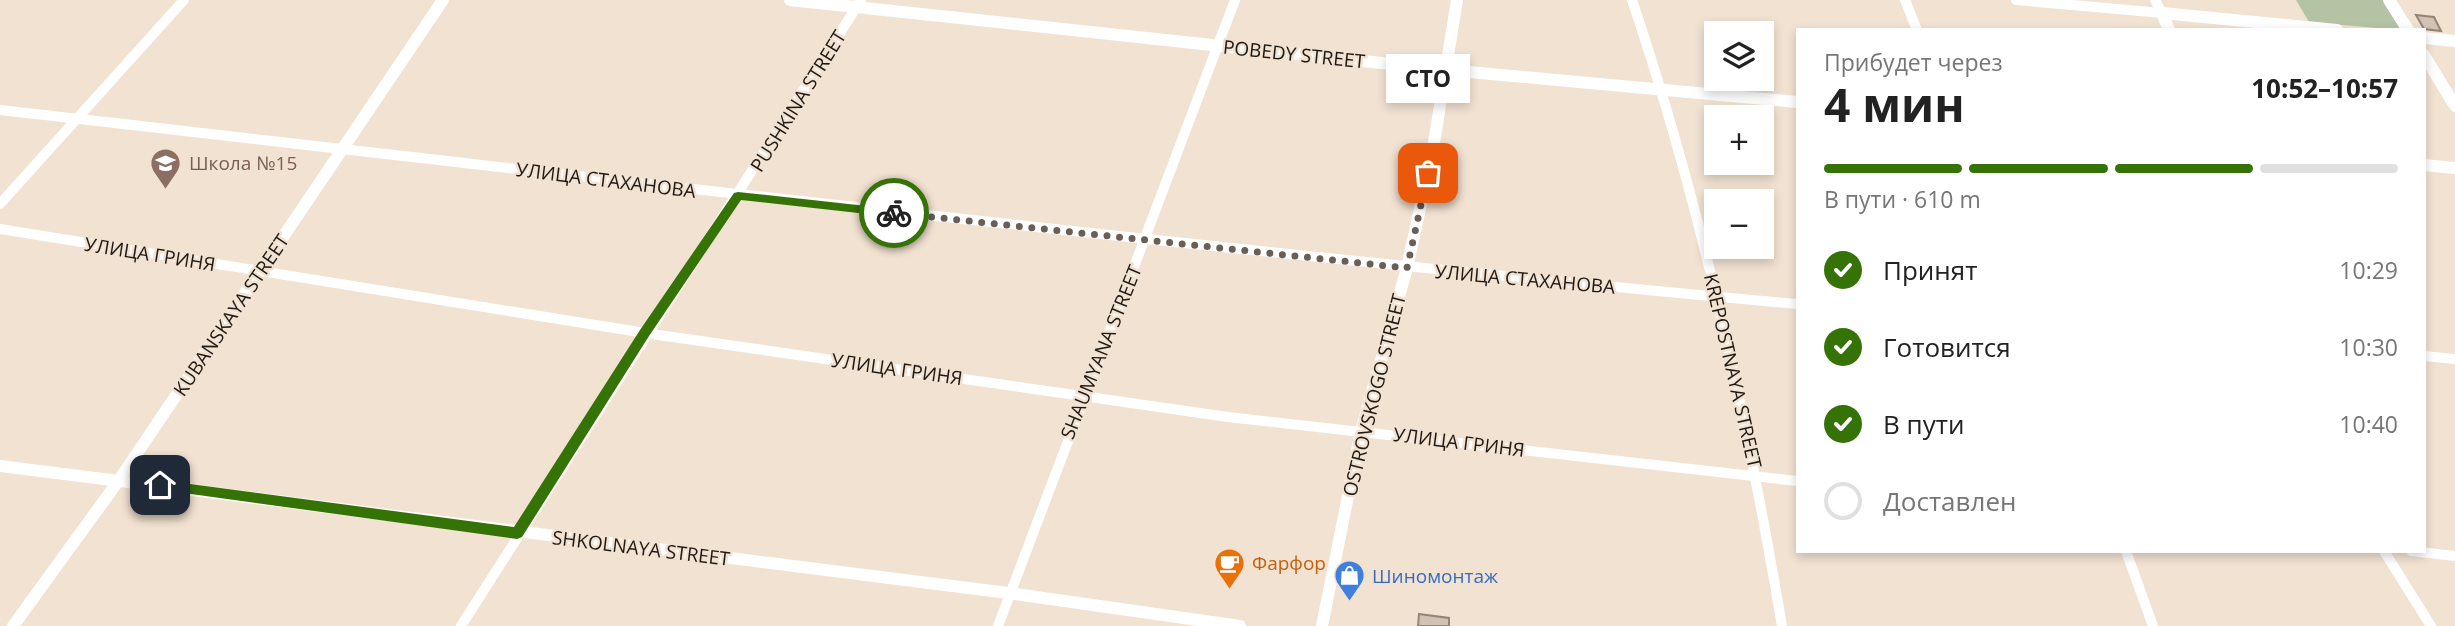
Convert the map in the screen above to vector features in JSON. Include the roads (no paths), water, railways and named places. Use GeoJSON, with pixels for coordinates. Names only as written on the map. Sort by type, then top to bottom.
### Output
{"type":"FeatureCollection","features":[{"type":"Feature","properties":{"kind":"street"},"geometry":{"type":"LineString","coordinates":[[0,204],[184,0]]}},
{"type":"Feature","properties":{"kind":"street","name":"KUBANSKAYA STREET"},"geometry":{"type":"LineString","coordinates":[[13,626],[119,480],[443,0]]}},
{"type":"Feature","properties":{"kind":"street","name":"POBEDY STREET"},"geometry":{"type":"LineString","coordinates":[[790,0],[859,4],[1447,70],[1796,102]]}},
{"type":"Feature","properties":{"kind":"street","name":"SHAUMYANA STREET"},"geometry":{"type":"LineString","coordinates":[[998,626],[1235,0]]}},
{"type":"Feature","properties":{"kind":"street","name":"OSTROVSKOGO STREET"},"geometry":{"type":"LineString","coordinates":[[1322,626],[1361,431],[1407,268],[1447,70],[1457,0]]}},
{"type":"Feature","properties":{"kind":"street","name":"KREPOSTNAYA STREET"},"geometry":{"type":"LineString","coordinates":[[1632,0],[1665,91],[1717,296],[1758,477],[1783,626]]}},
{"type":"Feature","properties":{"kind":"street"},"geometry":{"type":"LineString","coordinates":[[1905,0],[1916,28]]}},
{"type":"Feature","properties":{"kind":"street"},"geometry":{"type":"LineString","coordinates":[[2016,0],[2316,28]]}},
{"type":"Feature","properties":{"kind":"street"},"geometry":{"type":"LineString","coordinates":[[2155,0],[2168,28]]}},
{"type":"Feature","properties":{"kind":"street"},"geometry":{"type":"LineString","coordinates":[[2389,0],[2407,28]]}},
{"type":"Feature","properties":{"kind":"street","name":"PUSHKINA STREET"},"geometry":{"type":"LineString","coordinates":[[461,626],[517,533],[645,333],[738,196],[859,4]]}},
{"type":"Feature","properties":{"kind":"street"},"geometry":{"type":"LineString","coordinates":[[2426,38],[2455,41]]}},
{"type":"Feature","properties":{"kind":"street"},"geometry":{"type":"LineString","coordinates":[[2426,58],[2455,106]]}},
{"type":"Feature","properties":{"kind":"street","name":"УЛИЦА СТАХАНОВА"},"geometry":{"type":"LineString","coordinates":[[0,110],[738,196],[1407,268],[1796,304]]}},
{"type":"Feature","properties":{"kind":"street"},"geometry":{"type":"LineString","coordinates":[[2426,164],[2455,168]]}},
{"type":"Feature","properties":{"kind":"street","name":"УЛИЦА ГРИНЯ"},"geometry":{"type":"LineString","coordinates":[[0,229],[645,333],[1228,417],[1796,481]]}},
{"type":"Feature","properties":{"kind":"street"},"geometry":{"type":"LineString","coordinates":[[2426,356],[2455,359]]}},
{"type":"Feature","properties":{"kind":"street","name":"SHKOLNAYA STREET"},"geometry":{"type":"LineString","coordinates":[[0,466],[1009,593],[1240,626]]}},
{"type":"Feature","properties":{"kind":"street"},"geometry":{"type":"LineString","coordinates":[[2127,553],[2153,626]]}},
{"type":"Feature","properties":{"kind":"street"},"geometry":{"type":"LineString","coordinates":[[2386,553],[2431,626]]}},
{"type":"Feature","properties":{"kind":"street"},"geometry":{"type":"LineString","coordinates":[[2426,553],[2455,556]]}},
{"type":"Feature","properties":{"kind":"place","name":"СТО"},"geometry":{"type":"Point","coordinates":[1428,173]}},
{"type":"Feature","properties":{"kind":"place","name":"Школа №15"},"geometry":{"type":"Point","coordinates":[166,190]}},
{"type":"Feature","properties":{"kind":"place","name":"Фарфор"},"geometry":{"type":"Point","coordinates":[1229,590]}},
{"type":"Feature","properties":{"kind":"place","name":"Шиномонтаж"},"geometry":{"type":"Point","coordinates":[1349,603]}}]}
